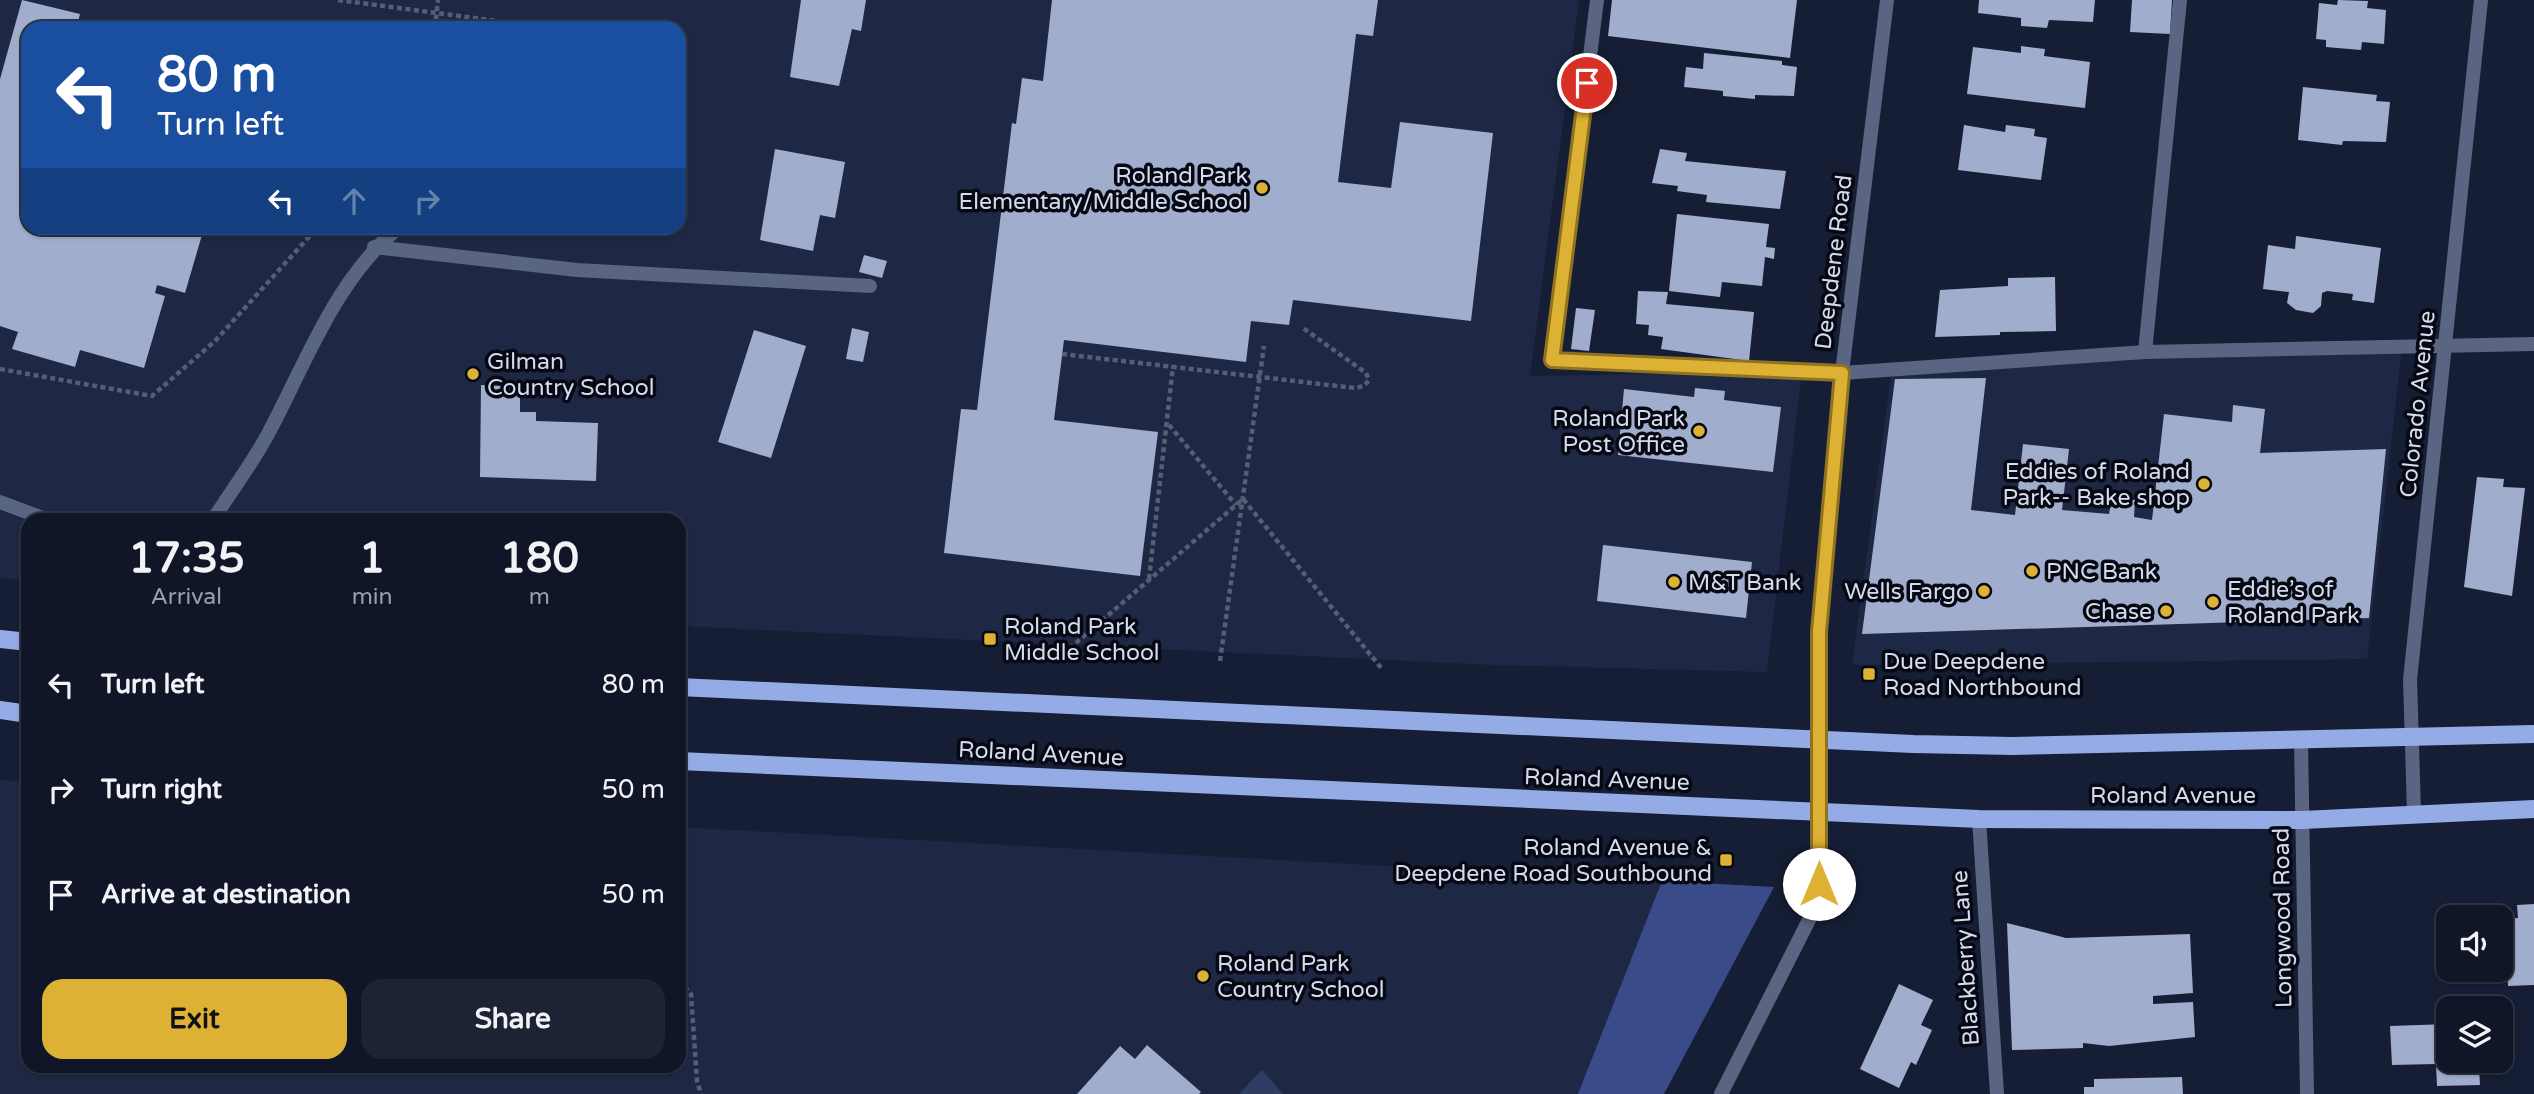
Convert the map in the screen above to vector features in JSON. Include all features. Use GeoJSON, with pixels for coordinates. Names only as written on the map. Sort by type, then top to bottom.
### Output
{"type":"FeatureCollection","features":[{"type":"Feature","properties":{"kind":"main road"},"geometry":{"type":"LineString","coordinates":[[0,639],[21,641]]}},
{"type":"Feature","properties":{"kind":"main road","name":"Roland Avenue"},"geometry":{"type":"LineString","coordinates":[[686,687],[1819,740],[2012,746],[2534,734]]}},
{"type":"Feature","properties":{"kind":"main road"},"geometry":{"type":"LineString","coordinates":[[0,710],[21,713]]}},
{"type":"Feature","properties":{"kind":"main road","name":"Roland Avenue"},"geometry":{"type":"LineString","coordinates":[[686,761],[1979,819],[2302,820],[2414,812],[2534,809]]}},
{"type":"Feature","properties":{"kind":"street"},"geometry":{"type":"LineString","coordinates":[[1597,0],[1552,360],[1842,373],[2145,352],[2534,344]]}},
{"type":"Feature","properties":{"kind":"street","name":"Deepdene Road"},"geometry":{"type":"LineString","coordinates":[[1721,1094],[1818,902],[1819,632],[1842,373],[1886,0]]}},
{"type":"Feature","properties":{"kind":"street"},"geometry":{"type":"LineString","coordinates":[[2145,352],[2180,0]]}},
{"type":"Feature","properties":{"kind":"street","name":"Colorado Avenue"},"geometry":{"type":"LineString","coordinates":[[2414,812],[2410,680],[2481,0]]}},
{"type":"Feature","properties":{"kind":"street"},"geometry":{"type":"LineString","coordinates":[[217,513],[266,437],[335,304],[374,247],[389,235]]}},
{"type":"Feature","properties":{"kind":"street"},"geometry":{"type":"LineString","coordinates":[[374,247],[577,270],[870,286]]}},
{"type":"Feature","properties":{"kind":"street"},"geometry":{"type":"LineString","coordinates":[[0,502],[29,513]]}},
{"type":"Feature","properties":{"kind":"street","name":"Longwood Road"},"geometry":{"type":"LineString","coordinates":[[2301,741],[2307,1094]]}},
{"type":"Feature","properties":{"kind":"street","name":"Blackberry Lane"},"geometry":{"type":"LineString","coordinates":[[1979,819],[1997,1094]]}},
{"type":"Feature","properties":{"kind":"path"},"geometry":{"type":"LineString","coordinates":[[338,0],[499,21]]}},
{"type":"Feature","properties":{"kind":"path"},"geometry":{"type":"LineString","coordinates":[[436,21],[438,0]]}},
{"type":"Feature","properties":{"kind":"path"},"geometry":{"type":"LineString","coordinates":[[0,369],[152,396],[215,341],[311,235]]}},
{"type":"Feature","properties":{"kind":"path"},"geometry":{"type":"LineString","coordinates":[[1062,354],[1355,388],[1364,386],[1369,380],[1366,373],[1303,328]]}},
{"type":"Feature","properties":{"kind":"path"},"geometry":{"type":"LineString","coordinates":[[1220,661],[1264,346]]}},
{"type":"Feature","properties":{"kind":"path"},"geometry":{"type":"LineString","coordinates":[[1149,580],[1173,366]]}},
{"type":"Feature","properties":{"kind":"path"},"geometry":{"type":"LineString","coordinates":[[1168,425],[1236,505]]}},
{"type":"Feature","properties":{"kind":"path"},"geometry":{"type":"LineString","coordinates":[[1063,654],[1243,499]]}},
{"type":"Feature","properties":{"kind":"path"},"geometry":{"type":"LineString","coordinates":[[1243,499],[1382,668]]}},
{"type":"Feature","properties":{"kind":"path"},"geometry":{"type":"LineString","coordinates":[[686,988],[691,994],[697,1082],[701,1094]]}},
{"type":"Feature","properties":{"kind":"shaded area"},"geometry":{"type":"Polygon","coordinates":[[[0,0],[1579,0],[1530,376],[1802,371],[1767,672],[1492,665],[686,626],[686,513],[21,513],[21,580],[0,578],[0,0]]]}},
{"type":"Feature","properties":{"kind":"shaded area"},"geometry":{"type":"Polygon","coordinates":[[[2402,347],[2367,659],[1852,665],[1892,368],[2402,347]]]}},
{"type":"Feature","properties":{"kind":"shaded area","name":"Roland Park Country School"},"geometry":{"type":"Polygon","coordinates":[[[0,779],[21,782],[21,1073],[686,1073],[686,827],[1774,887],[1664,1094],[0,1094],[0,779]]]}},
{"type":"Feature","properties":{"kind":"shaded area"},"geometry":{"type":"Polygon","coordinates":[[[1662,881],[1774,887],[1664,1094],[1578,1094],[1662,881]]]}},
{"type":"Feature","properties":{"kind":"shaded area"},"geometry":{"type":"Polygon","coordinates":[[[1262,1070],[1283,1094],[1239,1094],[1262,1070]]]}},
{"type":"Feature","properties":{"kind":"building"},"geometry":{"type":"Polygon","coordinates":[[[22,0],[80,14],[78,21],[21,21],[21,235],[202,235],[185,293],[157,285],[155,293],[165,296],[144,368],[80,350],[75,367],[12,349],[18,332],[0,326],[0,79],[22,0]]]}},
{"type":"Feature","properties":{"kind":"building"},"geometry":{"type":"Polygon","coordinates":[[[801,0],[866,0],[861,31],[852,29],[839,86],[790,77],[801,0]]]}},
{"type":"Feature","properties":{"kind":"building"},"geometry":{"type":"Polygon","coordinates":[[[1052,0],[1378,0],[1373,36],[1356,34],[1338,182],[1391,188],[1400,122],[1493,133],[1471,321],[1293,300],[1289,325],[1251,321],[1246,362],[1064,340],[1054,420],[1158,432],[1140,576],[944,553],[961,409],[977,410],[1012,123],[1016,124],[1022,78],[1043,81],[1052,0]]]}},
{"type":"Feature","properties":{"kind":"building"},"geometry":{"type":"Polygon","coordinates":[[[1612,0],[1797,0],[1790,58],[1608,36],[1612,0]]]}},
{"type":"Feature","properties":{"kind":"building"},"geometry":{"type":"Polygon","coordinates":[[[1979,0],[2095,0],[2093,22],[2049,20],[2047,28],[2021,26],[2021,18],[1978,13],[1979,0]]]}},
{"type":"Feature","properties":{"kind":"building"},"geometry":{"type":"Polygon","coordinates":[[[2132,0],[2172,0],[2170,34],[2130,32],[2132,0]]]}},
{"type":"Feature","properties":{"kind":"building"},"geometry":{"type":"Polygon","coordinates":[[[2338,0],[2368,1],[2367,8],[2386,10],[2384,44],[2362,42],[2361,50],[2326,47],[2326,40],[2316,39],[2319,3],[2337,5],[2338,0]]]}},
{"type":"Feature","properties":{"kind":"building"},"geometry":{"type":"Polygon","coordinates":[[[2021,46],[2045,49],[2044,56],[2090,62],[2085,108],[1967,94],[1973,47],[2021,53],[2021,46]]]}},
{"type":"Feature","properties":{"kind":"building"},"geometry":{"type":"Polygon","coordinates":[[[1704,53],[1782,61],[1782,65],[1797,67],[1794,96],[1755,95],[1755,99],[1723,96],[1723,91],[1684,87],[1686,67],[1703,69],[1704,53]]]}},
{"type":"Feature","properties":{"kind":"building"},"geometry":{"type":"Polygon","coordinates":[[[2303,87],[2377,95],[2376,101],[2390,102],[2386,142],[2343,141],[2342,145],[2298,140],[2303,87]]]}},
{"type":"Feature","properties":{"kind":"building"},"geometry":{"type":"Polygon","coordinates":[[[1964,125],[2005,132],[2006,125],[2035,129],[2034,136],[2047,138],[2041,180],[1958,170],[1964,125]]]}},
{"type":"Feature","properties":{"kind":"building"},"geometry":{"type":"Polygon","coordinates":[[[775,149],[845,162],[835,218],[820,215],[813,251],[760,240],[775,149]]]}},
{"type":"Feature","properties":{"kind":"building"},"geometry":{"type":"Polygon","coordinates":[[[1660,149],[1687,153],[1685,161],[1786,171],[1780,209],[1706,202],[1707,195],[1677,191],[1678,186],[1652,183],[1660,149]]]}},
{"type":"Feature","properties":{"kind":"building"},"geometry":{"type":"Polygon","coordinates":[[[1677,214],[1769,224],[1766,247],[1775,248],[1774,259],[1765,257],[1762,286],[1722,282],[1720,297],[1669,291],[1677,214]]]}},
{"type":"Feature","properties":{"kind":"building"},"geometry":{"type":"Polygon","coordinates":[[[2296,236],[2381,248],[2374,303],[2352,300],[2353,294],[2327,291],[2322,293],[2321,306],[2313,313],[2296,310],[2287,303],[2289,292],[2263,289],[2268,245],[2295,249],[2296,236]]]}},
{"type":"Feature","properties":{"kind":"building"},"geometry":{"type":"Polygon","coordinates":[[[864,255],[887,261],[882,278],[859,272],[864,255]]]}},
{"type":"Feature","properties":{"kind":"building"},"geometry":{"type":"Polygon","coordinates":[[[2055,277],[2056,331],[1935,337],[1940,290],[2008,286],[2008,278],[2055,277]]]}},
{"type":"Feature","properties":{"kind":"building"},"geometry":{"type":"Polygon","coordinates":[[[1638,291],[1668,292],[1666,304],[1754,312],[1749,361],[1661,349],[1663,337],[1648,335],[1649,325],[1636,324],[1638,291]]]}},
{"type":"Feature","properties":{"kind":"building"},"geometry":{"type":"Polygon","coordinates":[[[1576,308],[1595,310],[1589,351],[1571,349],[1576,308]]]}},
{"type":"Feature","properties":{"kind":"building"},"geometry":{"type":"Polygon","coordinates":[[[852,328],[869,332],[863,362],[846,359],[852,328]]]}},
{"type":"Feature","properties":{"kind":"building"},"geometry":{"type":"Polygon","coordinates":[[[754,330],[806,346],[771,458],[718,442],[754,330]]]}},
{"type":"Feature","properties":{"kind":"building"},"geometry":{"type":"Polygon","coordinates":[[[1986,378],[1971,510],[2015,515],[2023,444],[2069,449],[2062,510],[2109,514],[2112,497],[2135,500],[2134,517],[2152,520],[2164,414],[2232,422],[2233,405],[2265,409],[2260,453],[2386,449],[2369,618],[1862,634],[1895,379],[1986,378]]]}},
{"type":"Feature","properties":{"kind":"building"},"geometry":{"type":"Polygon","coordinates":[[[481,385],[520,387],[520,412],[536,412],[536,421],[598,423],[596,481],[480,477],[481,385]]]}},
{"type":"Feature","properties":{"kind":"building","name":"Roland Park Post Office"},"geometry":{"type":"Polygon","coordinates":[[[1695,388],[1725,391],[1724,400],[1781,407],[1773,472],[1618,455],[1624,389],[1694,397],[1695,388]]]}},
{"type":"Feature","properties":{"kind":"building"},"geometry":{"type":"Polygon","coordinates":[[[2477,477],[2504,479],[2503,487],[2525,488],[2512,596],[2464,587],[2477,477]]]}},
{"type":"Feature","properties":{"kind":"building","name":"M&T Bank"},"geometry":{"type":"Polygon","coordinates":[[[1603,545],[1752,562],[1746,618],[1597,601],[1603,545]]]}},
{"type":"Feature","properties":{"kind":"building"},"geometry":{"type":"Polygon","coordinates":[[[2534,904],[2534,985],[2508,986],[2508,982],[2513,982],[2513,918],[2518,918],[2517,905],[2534,904]]]}},
{"type":"Feature","properties":{"kind":"building"},"geometry":{"type":"Polygon","coordinates":[[[2007,923],[2066,938],[2190,934],[2193,993],[2153,996],[2153,1004],[2193,1002],[2195,1037],[2109,1046],[2083,1043],[2083,1048],[2012,1050],[2007,923]]]}},
{"type":"Feature","properties":{"kind":"building"},"geometry":{"type":"Polygon","coordinates":[[[1899,984],[1933,1000],[1921,1025],[1932,1030],[1916,1065],[1911,1062],[1899,1088],[1860,1069],[1899,984]]]}},
{"type":"Feature","properties":{"kind":"building"},"geometry":{"type":"Polygon","coordinates":[[[2436,1024],[2436,1064],[2392,1065],[2390,1026],[2436,1024]]]}},
{"type":"Feature","properties":{"kind":"building"},"geometry":{"type":"Polygon","coordinates":[[[1147,1045],[1201,1092],[1077,1094],[1120,1046],[1135,1059],[1147,1045]]]}},
{"type":"Feature","properties":{"kind":"building"},"geometry":{"type":"Polygon","coordinates":[[[2436,1073],[2479,1073],[2480,1085],[2437,1086],[2436,1073]]]}},
{"type":"Feature","properties":{"kind":"building"},"geometry":{"type":"Polygon","coordinates":[[[2182,1077],[2183,1094],[2084,1094],[2084,1087],[2094,1087],[2094,1079],[2182,1077]]]}},
{"type":"Feature","properties":{"kind":"place","name":"Roland Park Elementary/Middle School"},"geometry":{"type":"Point","coordinates":[1262,188]}},
{"type":"Feature","properties":{"kind":"place","name":"Gilman Country School"},"geometry":{"type":"Point","coordinates":[473,374]}},
{"type":"Feature","properties":{"kind":"place","name":"Roland Park Post Office"},"geometry":{"type":"Point","coordinates":[1699,431]}},
{"type":"Feature","properties":{"kind":"place","name":"Eddies of Roland Park-- Bake shop"},"geometry":{"type":"Point","coordinates":[2204,484]}},
{"type":"Feature","properties":{"kind":"place","name":"PNC Bank"},"geometry":{"type":"Point","coordinates":[2032,571]}},
{"type":"Feature","properties":{"kind":"place","name":"M&T Bank"},"geometry":{"type":"Point","coordinates":[1674,582]}},
{"type":"Feature","properties":{"kind":"place","name":"Wells Fargo"},"geometry":{"type":"Point","coordinates":[1984,591]}},
{"type":"Feature","properties":{"kind":"place","name":"Eddie’s of Roland Park"},"geometry":{"type":"Point","coordinates":[2213,602]}},
{"type":"Feature","properties":{"kind":"place","name":"Chase"},"geometry":{"type":"Point","coordinates":[2166,611]}},
{"type":"Feature","properties":{"kind":"place","name":"Roland Park Middle School"},"geometry":{"type":"Point","coordinates":[990,639]}},
{"type":"Feature","properties":{"kind":"place","name":"Due Deepdene Road Northbound"},"geometry":{"type":"Point","coordinates":[1869,674]}},
{"type":"Feature","properties":{"kind":"place","name":"Roland Avenue & Deepdene Road Southbound"},"geometry":{"type":"Point","coordinates":[1726,860]}},
{"type":"Feature","properties":{"kind":"place","name":"Roland Park Country School"},"geometry":{"type":"Point","coordinates":[1203,976]}},
{"type":"Feature","properties":{"kind":"route"},"geometry":{"type":"LineString","coordinates":[[1587,83],[1552,360],[1842,373],[1819,632],[1819,884]]}}]}
